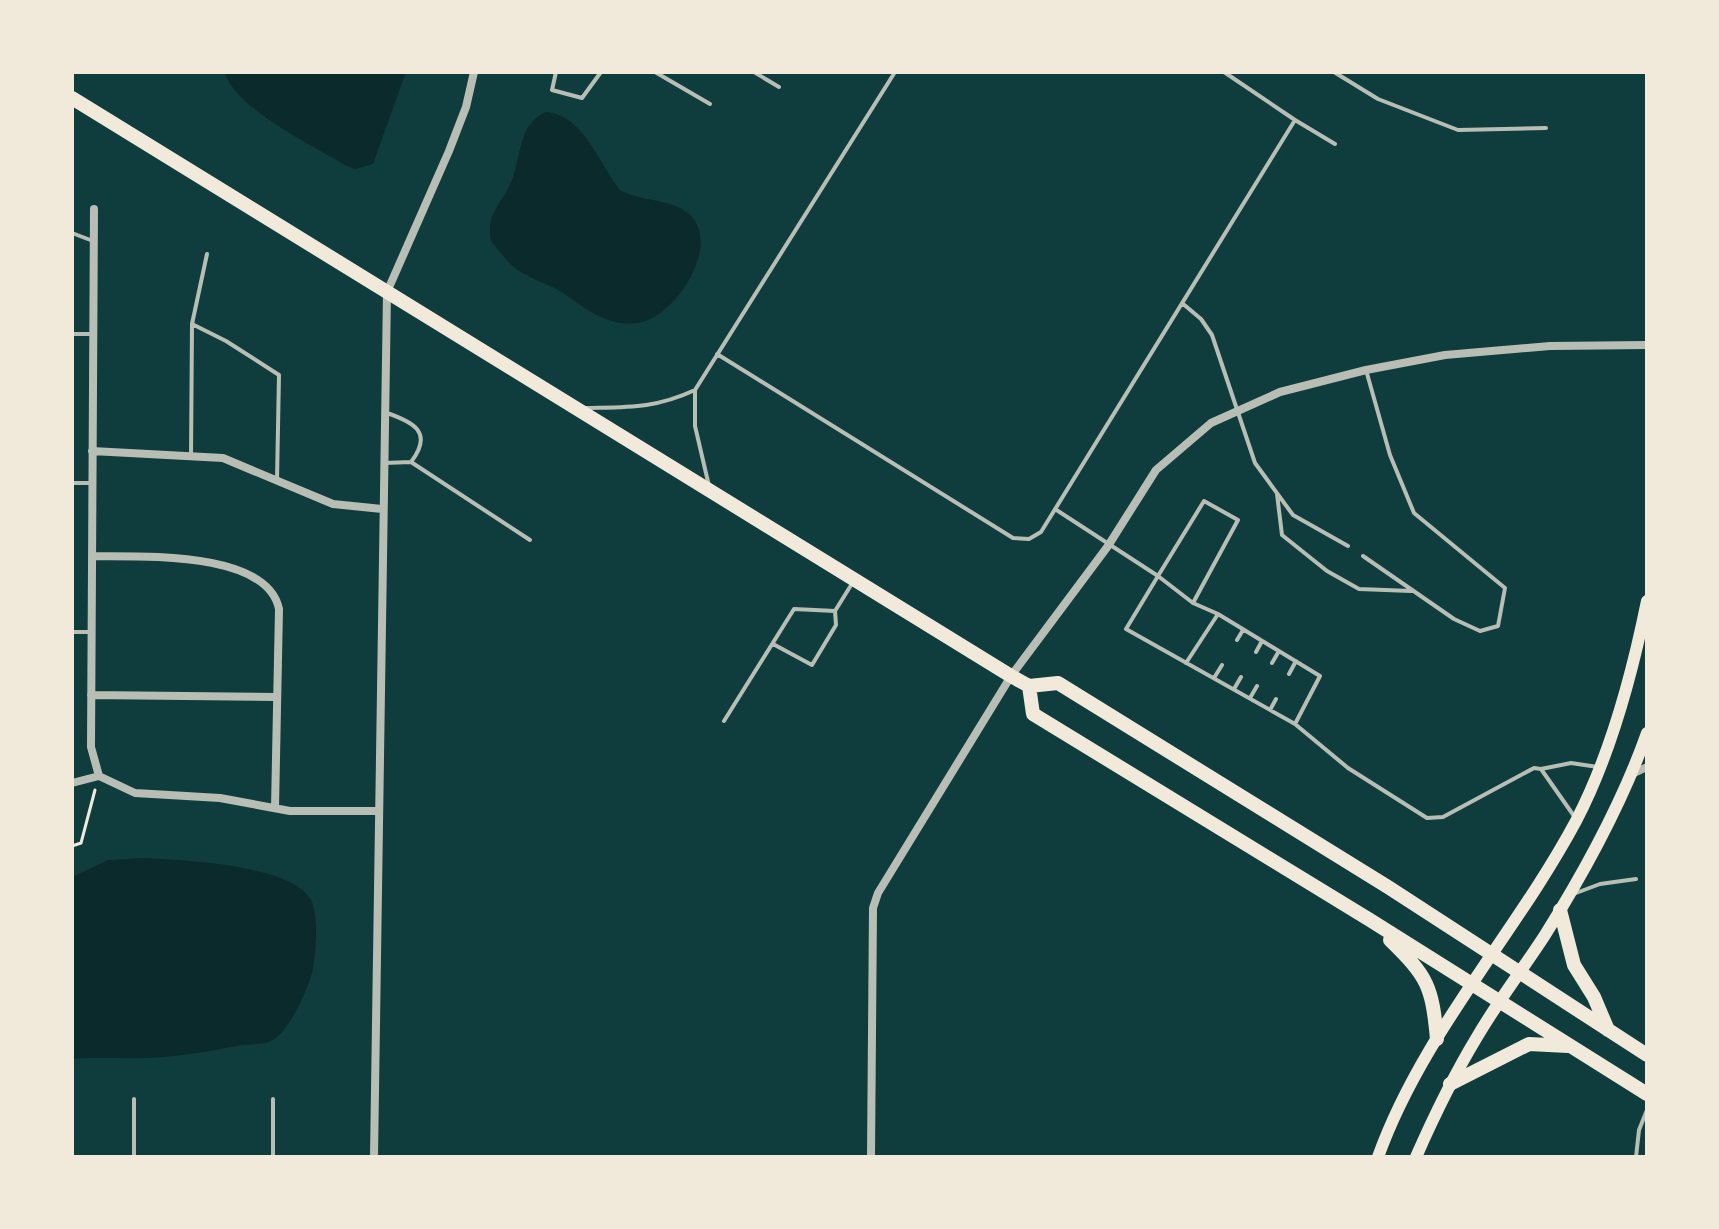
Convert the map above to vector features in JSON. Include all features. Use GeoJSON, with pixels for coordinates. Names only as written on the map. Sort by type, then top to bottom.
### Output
{"type":"FeatureCollection","features":[{"type":"Feature","properties":{"kind":"main road"},"geometry":{"type":"LineString","coordinates":[[72,98],[1011,676],[1029,686],[1058,683],[1388,887],[1647,1054]]}},
{"type":"Feature","properties":{"kind":"main road"},"geometry":{"type":"LineString","coordinates":[[1378,1157],[1388,1130],[1437,1039],[1576,820],[1599,767],[1625,689],[1647,601]]}},
{"type":"Feature","properties":{"kind":"main road"},"geometry":{"type":"LineString","coordinates":[[1029,686],[1033,714],[1647,1094]]}},
{"type":"Feature","properties":{"kind":"main road"},"geometry":{"type":"LineString","coordinates":[[1416,1157],[1450,1084],[1499,1002],[1570,896],[1632,774],[1647,733]]}},
{"type":"Feature","properties":{"kind":"main road"},"geometry":{"type":"LineString","coordinates":[[1560,910],[1574,965],[1594,997],[1609,1031]]}},
{"type":"Feature","properties":{"kind":"main road"},"geometry":{"type":"LineString","coordinates":[[1370,920],[1424,976],[1434,1005],[1437,1039]]}},
{"type":"Feature","properties":{"kind":"main road"},"geometry":{"type":"LineString","coordinates":[[1450,1084],[1529,1044],[1571,1046]]}},
{"type":"Feature","properties":{"kind":"street"},"geometry":{"type":"LineString","coordinates":[[374,1157],[387,292],[449,151],[466,107],[474,72]]}},
{"type":"Feature","properties":{"kind":"street"},"geometry":{"type":"LineString","coordinates":[[94,209],[91,747],[99,776]]}},
{"type":"Feature","properties":{"kind":"street"},"geometry":{"type":"LineString","coordinates":[[871,1157],[873,908],[878,893],[1011,676],[1108,546],[1156,470],[1211,423],[1280,392],[1366,370],[1445,355],[1535,347],[1647,345]]}},
{"type":"Feature","properties":{"kind":"street"},"geometry":{"type":"LineString","coordinates":[[92,451],[223,458],[333,504],[382,509]]}},
{"type":"Feature","properties":{"kind":"street"},"geometry":{"type":"LineString","coordinates":[[92,556],[207,560],[265,583],[276,596],[279,609],[275,808]]}},
{"type":"Feature","properties":{"kind":"street"},"geometry":{"type":"LineString","coordinates":[[91,695],[276,697]]}},
{"type":"Feature","properties":{"kind":"street"},"geometry":{"type":"LineString","coordinates":[[1632,774],[1647,767]]}},
{"type":"Feature","properties":{"kind":"street"},"geometry":{"type":"LineString","coordinates":[[72,783],[99,776],[135,793],[220,798],[290,811],[378,811]]}},
{"type":"Feature","properties":{"kind":"lane"},"geometry":{"type":"LineString","coordinates":[[556,72],[552,90],[582,98],[601,72]]}},
{"type":"Feature","properties":{"kind":"lane"},"geometry":{"type":"LineString","coordinates":[[655,72],[710,104]]}},
{"type":"Feature","properties":{"kind":"lane"},"geometry":{"type":"LineString","coordinates":[[754,72],[779,87]]}},
{"type":"Feature","properties":{"kind":"lane"},"geometry":{"type":"LineString","coordinates":[[710,491],[695,426],[695,390],[895,72]]}},
{"type":"Feature","properties":{"kind":"lane"},"geometry":{"type":"LineString","coordinates":[[1224,72],[1335,144]]}},
{"type":"Feature","properties":{"kind":"lane"},"geometry":{"type":"LineString","coordinates":[[1334,72],[1378,99],[1458,130],[1546,128]]}},
{"type":"Feature","properties":{"kind":"lane"},"geometry":{"type":"LineString","coordinates":[[717,354],[1013,538],[1029,539],[1041,532],[1295,120]]}},
{"type":"Feature","properties":{"kind":"lane"},"geometry":{"type":"LineString","coordinates":[[72,233],[93,241]]}},
{"type":"Feature","properties":{"kind":"lane"},"geometry":{"type":"LineString","coordinates":[[191,456],[192,324],[207,254]]}},
{"type":"Feature","properties":{"kind":"lane"},"geometry":{"type":"LineString","coordinates":[[1182,303],[1201,319],[1212,335],[1255,463],[1293,515],[1348,546]]}},
{"type":"Feature","properties":{"kind":"lane"},"geometry":{"type":"LineString","coordinates":[[192,324],[226,341],[279,375],[277,480]]}},
{"type":"Feature","properties":{"kind":"lane"},"geometry":{"type":"LineString","coordinates":[[72,334],[93,334]]}},
{"type":"Feature","properties":{"kind":"lane"},"geometry":{"type":"LineString","coordinates":[[1363,556],[1461,622],[1480,631],[1498,626],[1505,588],[1414,513],[1390,455],[1366,370]]}},
{"type":"Feature","properties":{"kind":"lane"},"geometry":{"type":"LineString","coordinates":[[575,408],[645,407],[669,402],[695,390]]}},
{"type":"Feature","properties":{"kind":"lane"},"geometry":{"type":"LineString","coordinates":[[384,412],[412,422],[419,430],[418,453],[411,462]]}},
{"type":"Feature","properties":{"kind":"lane"},"geometry":{"type":"LineString","coordinates":[[383,463],[411,462],[530,540]]}},
{"type":"Feature","properties":{"kind":"lane"},"geometry":{"type":"LineString","coordinates":[[72,483],[92,483]]}},
{"type":"Feature","properties":{"kind":"lane"},"geometry":{"type":"LineString","coordinates":[[1277,493],[1282,535],[1327,571],[1359,589],[1413,591]]}},
{"type":"Feature","properties":{"kind":"lane"},"geometry":{"type":"LineString","coordinates":[[1193,603],[1238,520],[1204,501],[1126,629],[1295,724],[1348,768],[1427,818],[1443,817],[1534,768],[1571,763],[1599,767]]}},
{"type":"Feature","properties":{"kind":"lane"},"geometry":{"type":"LineString","coordinates":[[1055,509],[1158,576],[1193,603],[1218,614],[1320,676],[1295,724]]}},
{"type":"Feature","properties":{"kind":"lane"},"geometry":{"type":"LineString","coordinates":[[773,644],[812,665],[836,625],[835,611],[854,580]]}},
{"type":"Feature","properties":{"kind":"lane"},"geometry":{"type":"LineString","coordinates":[[724,721],[794,609],[835,611]]}},
{"type":"Feature","properties":{"kind":"lane"},"geometry":{"type":"LineString","coordinates":[[1186,663],[1218,614]]}},
{"type":"Feature","properties":{"kind":"lane"},"geometry":{"type":"LineString","coordinates":[[1237,640],[1243,630]]}},
{"type":"Feature","properties":{"kind":"lane"},"geometry":{"type":"LineString","coordinates":[[72,632],[92,632]]}},
{"type":"Feature","properties":{"kind":"lane"},"geometry":{"type":"LineString","coordinates":[[1256,652],[1262,641]]}},
{"type":"Feature","properties":{"kind":"lane"},"geometry":{"type":"LineString","coordinates":[[1272,663],[1279,651]]}},
{"type":"Feature","properties":{"kind":"lane"},"geometry":{"type":"LineString","coordinates":[[1289,674],[1296,661]]}},
{"type":"Feature","properties":{"kind":"lane"},"geometry":{"type":"LineString","coordinates":[[1214,678],[1222,665]]}},
{"type":"Feature","properties":{"kind":"lane"},"geometry":{"type":"LineString","coordinates":[[1234,690],[1241,677]]}},
{"type":"Feature","properties":{"kind":"lane"},"geometry":{"type":"LineString","coordinates":[[1250,699],[1257,686]]}},
{"type":"Feature","properties":{"kind":"lane"},"geometry":{"type":"LineString","coordinates":[[1270,710],[1276,699]]}},
{"type":"Feature","properties":{"kind":"lane"},"geometry":{"type":"LineString","coordinates":[[1541,769],[1576,820]]}},
{"type":"Feature","properties":{"kind":"lane"},"geometry":{"type":"LineString","coordinates":[[1570,896],[1600,884],[1636,879]]}},
{"type":"Feature","properties":{"kind":"lane"},"geometry":{"type":"LineString","coordinates":[[134,1099],[134,1157]]}},
{"type":"Feature","properties":{"kind":"lane"},"geometry":{"type":"LineString","coordinates":[[273,1099],[273,1157]]}},
{"type":"Feature","properties":{"kind":"lane"},"geometry":{"type":"LineString","coordinates":[[1636,1157],[1639,1130],[1647,1110]]}},
{"type":"Feature","properties":{"kind":"path"},"geometry":{"type":"LineString","coordinates":[[72,846],[81,843],[99,776]]}},
{"type":"Feature","properties":{"kind":"water"},"geometry":{"type":"Polygon","coordinates":[[[225,72],[406,72],[373,164],[355,169],[258,112],[231,85],[225,72]]]}},
{"type":"Feature","properties":{"kind":"water"},"geometry":{"type":"Polygon","coordinates":[[[546,112],[559,115],[581,131],[620,190],[681,209],[698,227],[701,243],[698,261],[690,278],[679,295],[652,318],[637,323],[605,319],[517,269],[491,241],[493,214],[510,186],[526,131],[537,117],[546,112]]]}},
{"type":"Feature","properties":{"kind":"water"},"geometry":{"type":"Polygon","coordinates":[[[143,858],[259,871],[300,888],[311,900],[316,925],[312,973],[291,1020],[273,1040],[170,1056],[72,1059],[72,877],[108,860],[143,858]]]}}]}
